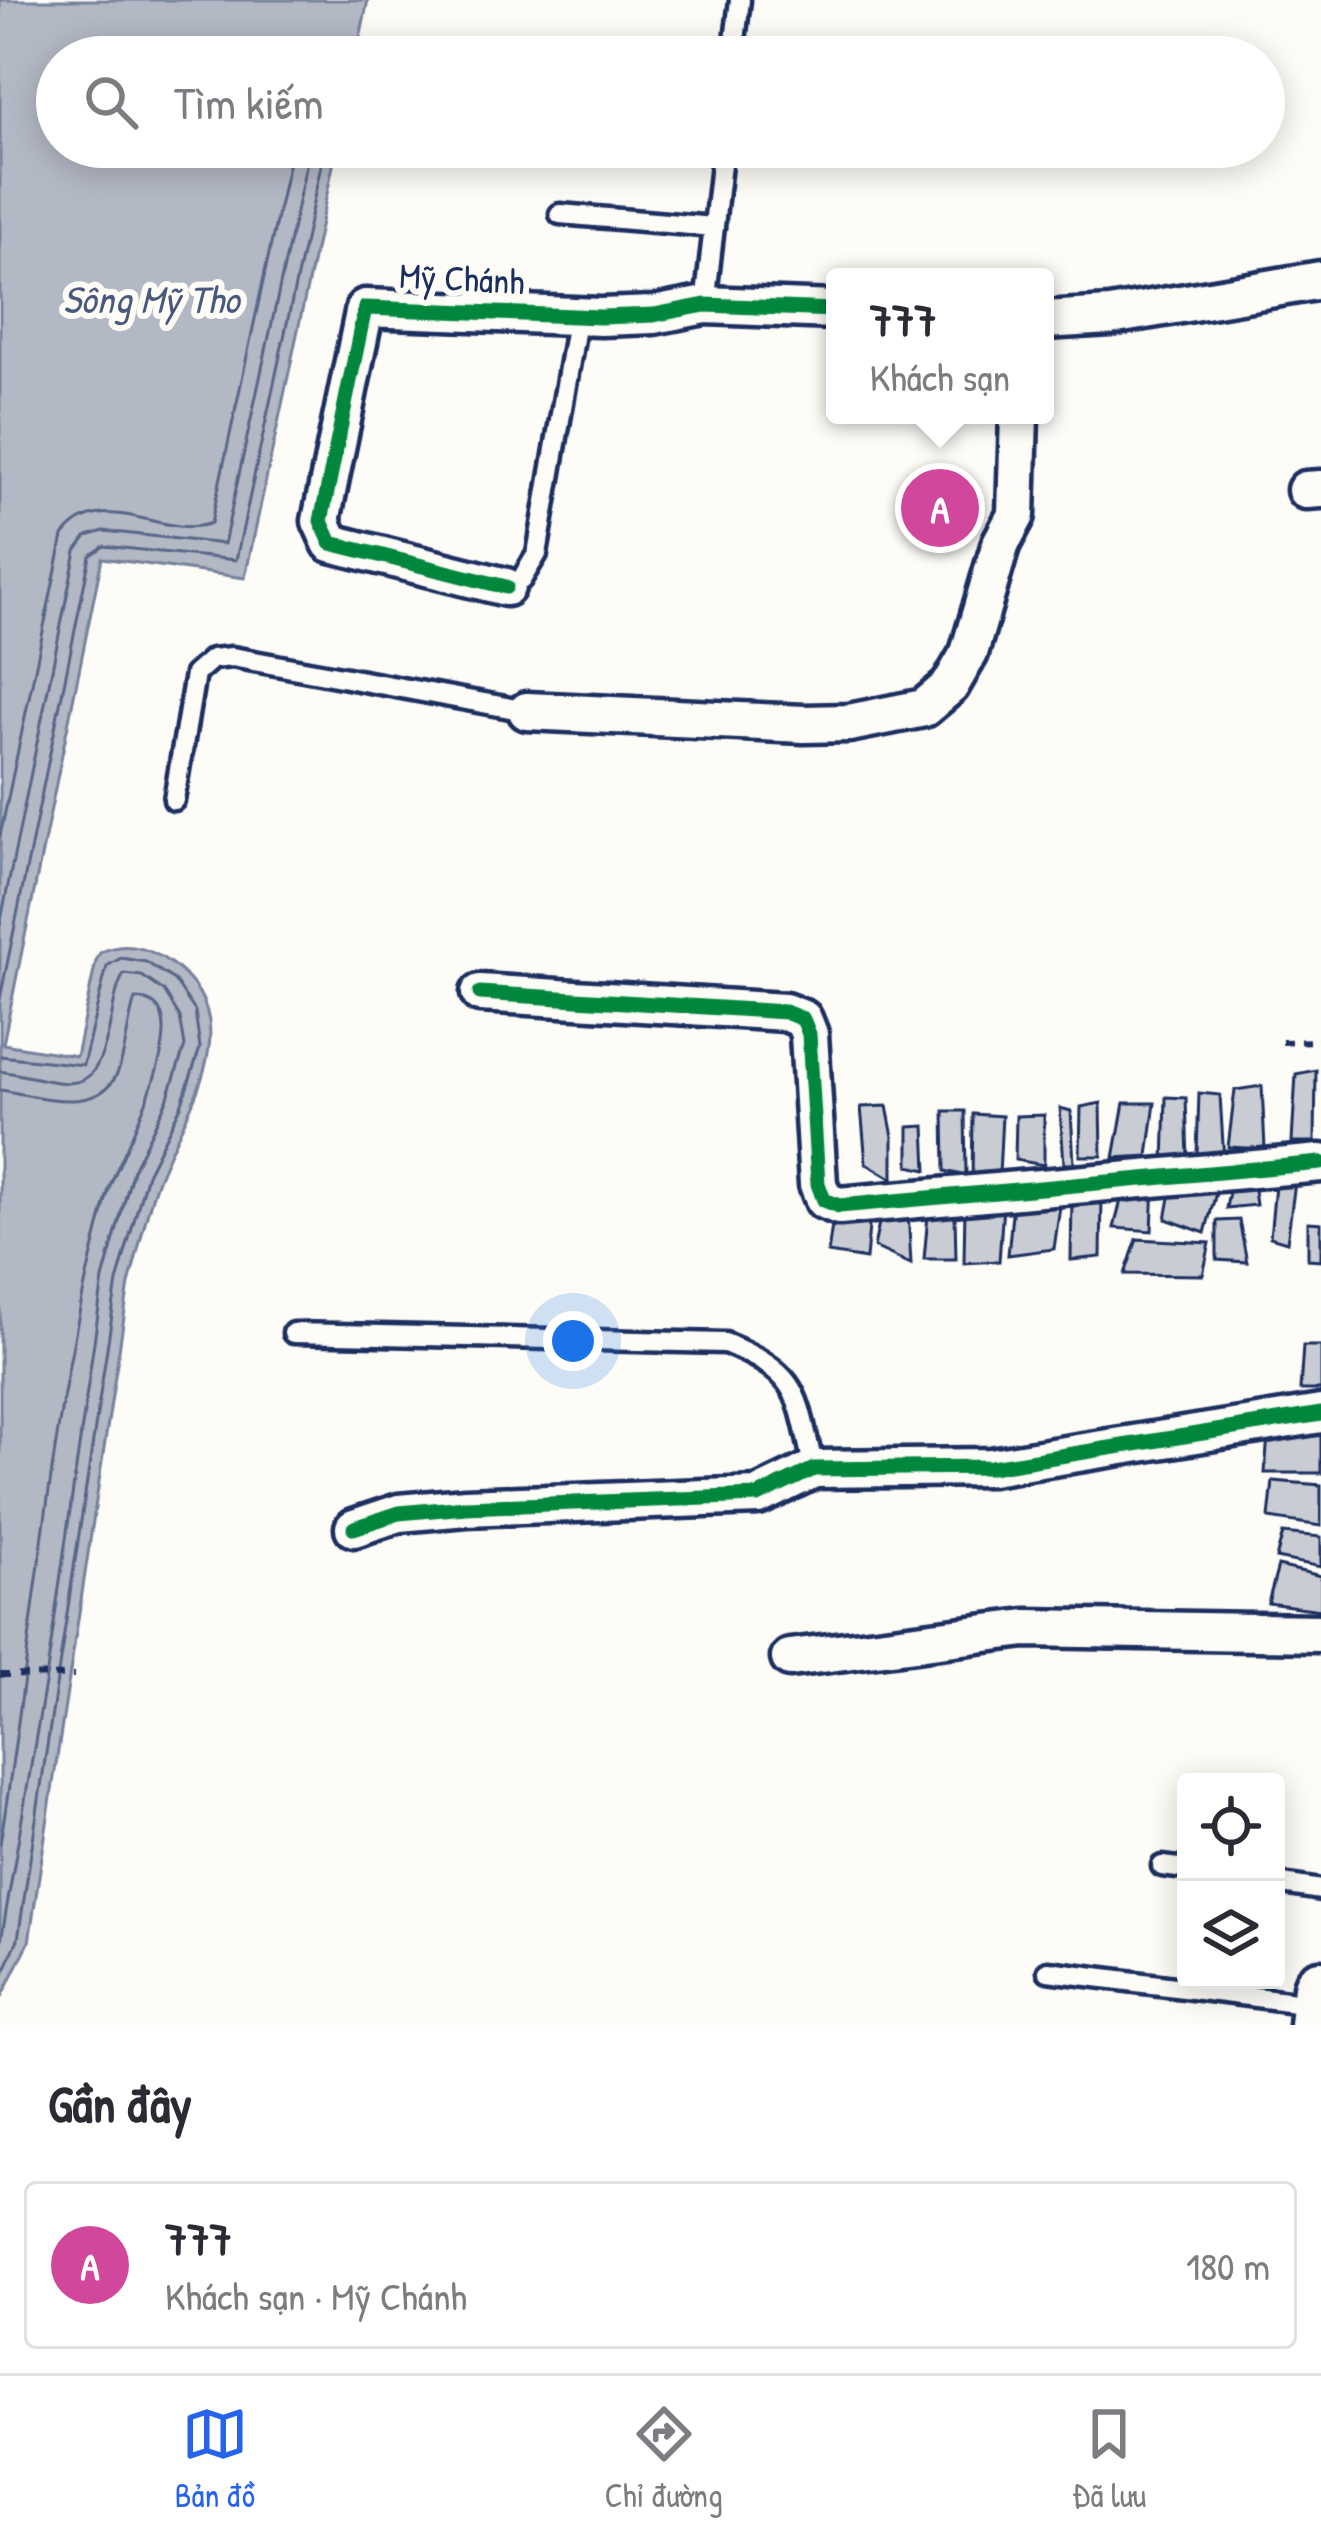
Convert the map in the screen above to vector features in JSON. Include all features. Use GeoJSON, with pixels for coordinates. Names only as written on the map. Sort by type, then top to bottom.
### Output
{"type":"FeatureCollection","features":[{"type":"Feature","properties":{"kind":"street"},"geometry":{"type":"LineString","coordinates":[[1054,319],[1110,316],[1321,280]]}},
{"type":"Feature","properties":{"kind":"street","name":"Mỹ Chánh"},"geometry":{"type":"LineString","coordinates":[[506,587],[331,543],[323,533],[365,308],[376,304],[578,315],[654,315],[704,304],[826,310]]}},
{"type":"Feature","properties":{"kind":"street"},"geometry":{"type":"LineString","coordinates":[[527,711],[804,724],[849,723],[924,708],[950,686],[969,652],[1001,543],[1016,515],[1019,424]]}},
{"type":"Feature","properties":{"kind":"street"},"geometry":{"type":"LineString","coordinates":[[480,993],[785,1012],[803,1019],[809,1034],[818,1184],[824,1200],[839,1206],[1321,1163]]}},
{"type":"Feature","properties":{"kind":"street"},"geometry":{"type":"LineString","coordinates":[[354,1528],[399,1514],[466,1508],[758,1496],[814,1469],[991,1468],[1321,1414]]}},
{"type":"Feature","properties":{"kind":"street"},"geometry":{"type":"LineString","coordinates":[[790,1658],[1026,1628],[1321,1633]]}},
{"type":"Feature","properties":{"kind":"lane"},"geometry":{"type":"LineString","coordinates":[[736,36],[740,0]]}},
{"type":"Feature","properties":{"kind":"lane"},"geometry":{"type":"LineString","coordinates":[[704,304],[721,168]]}},
{"type":"Feature","properties":{"kind":"lane"},"geometry":{"type":"LineString","coordinates":[[560,214],[714,227]]}},
{"type":"Feature","properties":{"kind":"lane"},"geometry":{"type":"LineString","coordinates":[[506,587],[521,580],[537,554],[578,315]]}},
{"type":"Feature","properties":{"kind":"lane"},"geometry":{"type":"LineString","coordinates":[[174,800],[195,674],[212,658],[232,657],[527,711]]}},
{"type":"Feature","properties":{"kind":"lane"},"geometry":{"type":"LineString","coordinates":[[293,1333],[725,1343],[770,1361],[795,1389],[814,1469]]}},
{"type":"Feature","properties":{"kind":"lane"},"geometry":{"type":"LineString","coordinates":[[1162,1866],[1177,1868]]}},
{"type":"Feature","properties":{"kind":"lane"},"geometry":{"type":"LineString","coordinates":[[1285,1884],[1321,1890]]}},
{"type":"Feature","properties":{"kind":"lane"},"geometry":{"type":"LineString","coordinates":[[1048,1971],[1319,2006]]}},
{"type":"Feature","properties":{"kind":"path"},"geometry":{"type":"LineString","coordinates":[[1282,1042],[1321,1041]]}},
{"type":"Feature","properties":{"kind":"path"},"geometry":{"type":"LineString","coordinates":[[0,1675],[74,1676]]}},
{"type":"Feature","properties":{"kind":"water","name":"Sông Mỹ Tho"},"geometry":{"type":"Polygon","coordinates":[[[0,0],[368,0],[360,36],[36,36],[36,168],[333,168],[245,578],[102,558],[3,1044],[76,1056],[96,961],[100,953],[127,946],[161,957],[194,985],[207,1010],[210,1037],[196,1094],[154,1190],[129,1284],[29,1942],[0,2001],[0,0]]]}},
{"type":"Feature","properties":{"kind":"building"},"geometry":{"type":"Polygon","coordinates":[[[1316,1070],[1315,1142],[1292,1142],[1296,1074],[1316,1070]]]}},
{"type":"Feature","properties":{"kind":"building"},"geometry":{"type":"Polygon","coordinates":[[[1262,1086],[1265,1149],[1228,1147],[1235,1090],[1262,1086]]]}},
{"type":"Feature","properties":{"kind":"building"},"geometry":{"type":"Polygon","coordinates":[[[1199,1093],[1220,1095],[1224,1161],[1197,1154],[1199,1093]]]}},
{"type":"Feature","properties":{"kind":"building"},"geometry":{"type":"Polygon","coordinates":[[[1166,1097],[1186,1098],[1188,1160],[1164,1165],[1166,1097]]]}},
{"type":"Feature","properties":{"kind":"building"},"geometry":{"type":"Polygon","coordinates":[[[1101,1103],[1102,1156],[1080,1156],[1081,1107],[1101,1103]]]}},
{"type":"Feature","properties":{"kind":"building"},"geometry":{"type":"Polygon","coordinates":[[[1124,1103],[1155,1103],[1148,1156],[1114,1158],[1124,1103]]]}},
{"type":"Feature","properties":{"kind":"building"},"geometry":{"type":"Polygon","coordinates":[[[887,1106],[893,1179],[866,1163],[861,1107],[887,1106]]]}},
{"type":"Feature","properties":{"kind":"building"},"geometry":{"type":"Polygon","coordinates":[[[1060,1108],[1071,1111],[1074,1164],[1064,1164],[1060,1108]]]}},
{"type":"Feature","properties":{"kind":"building"},"geometry":{"type":"Polygon","coordinates":[[[944,1111],[965,1111],[966,1176],[945,1171],[944,1111]]]}},
{"type":"Feature","properties":{"kind":"building"},"geometry":{"type":"Polygon","coordinates":[[[973,1114],[1002,1116],[999,1175],[972,1180],[973,1114]]]}},
{"type":"Feature","properties":{"kind":"building"},"geometry":{"type":"Polygon","coordinates":[[[1044,1115],[1044,1165],[1015,1160],[1016,1116],[1044,1115]]]}},
{"type":"Feature","properties":{"kind":"building"},"geometry":{"type":"Polygon","coordinates":[[[925,1126],[927,1170],[909,1166],[909,1127],[925,1126]]]}},
{"type":"Feature","properties":{"kind":"building"},"geometry":{"type":"Polygon","coordinates":[[[1276,1175],[1296,1175],[1287,1242],[1270,1237],[1276,1175]]]}},
{"type":"Feature","properties":{"kind":"building"},"geometry":{"type":"Polygon","coordinates":[[[1232,1176],[1252,1176],[1256,1205],[1226,1208],[1232,1176]]]}},
{"type":"Feature","properties":{"kind":"building"},"geometry":{"type":"Polygon","coordinates":[[[1173,1182],[1219,1182],[1205,1233],[1166,1219],[1173,1182]]]}},
{"type":"Feature","properties":{"kind":"building"},"geometry":{"type":"Polygon","coordinates":[[[1154,1183],[1152,1231],[1114,1228],[1124,1188],[1154,1183]]]}},
{"type":"Feature","properties":{"kind":"building"},"geometry":{"type":"Polygon","coordinates":[[[1062,1192],[1054,1249],[1008,1255],[1014,1193],[1062,1192]]]}},
{"type":"Feature","properties":{"kind":"building"},"geometry":{"type":"Polygon","coordinates":[[[1072,1197],[1102,1197],[1101,1257],[1071,1260],[1072,1197]]]}},
{"type":"Feature","properties":{"kind":"building"},"geometry":{"type":"Polygon","coordinates":[[[965,1206],[1003,1206],[999,1261],[964,1263],[965,1206]]]}},
{"type":"Feature","properties":{"kind":"building"},"geometry":{"type":"Polygon","coordinates":[[[882,1208],[908,1210],[911,1264],[874,1247],[882,1208]]]}},
{"type":"Feature","properties":{"kind":"building"},"geometry":{"type":"Polygon","coordinates":[[[834,1211],[870,1215],[866,1259],[828,1253],[834,1211]]]}},
{"type":"Feature","properties":{"kind":"building"},"geometry":{"type":"Polygon","coordinates":[[[928,1215],[955,1215],[956,1259],[924,1259],[928,1215]]]}},
{"type":"Feature","properties":{"kind":"building"},"geometry":{"type":"Polygon","coordinates":[[[1239,1220],[1247,1262],[1217,1260],[1217,1221],[1239,1220]]]}},
{"type":"Feature","properties":{"kind":"building"},"geometry":{"type":"Polygon","coordinates":[[[1308,1222],[1321,1223],[1321,1260],[1308,1259],[1308,1222]]]}},
{"type":"Feature","properties":{"kind":"building"},"geometry":{"type":"Polygon","coordinates":[[[1137,1239],[1210,1243],[1203,1275],[1125,1274],[1137,1239]]]}},
{"type":"Feature","properties":{"kind":"building"},"geometry":{"type":"Polygon","coordinates":[[[1303,1346],[1321,1346],[1321,1390],[1300,1390],[1303,1346]]]}},
{"type":"Feature","properties":{"kind":"building"},"geometry":{"type":"Polygon","coordinates":[[[1321,1431],[1321,1473],[1265,1473],[1268,1435],[1321,1431]]]}},
{"type":"Feature","properties":{"kind":"building"},"geometry":{"type":"Polygon","coordinates":[[[1273,1481],[1321,1485],[1321,1526],[1269,1518],[1273,1481]]]}},
{"type":"Feature","properties":{"kind":"building"},"geometry":{"type":"Polygon","coordinates":[[[1283,1533],[1321,1537],[1321,1567],[1276,1558],[1283,1533]]]}},
{"type":"Feature","properties":{"kind":"building"},"geometry":{"type":"Polygon","coordinates":[[[1278,1566],[1321,1576],[1321,1610],[1268,1603],[1278,1566]]]}},
{"type":"Feature","properties":{"kind":"cycle path"},"geometry":{"type":"LineString","coordinates":[[506,587],[331,543],[321,521],[365,308],[601,317],[654,315],[705,305],[826,310]]}},
{"type":"Feature","properties":{"kind":"cycle path"},"geometry":{"type":"LineString","coordinates":[[480,993],[785,1012],[803,1019],[809,1034],[818,1184],[824,1200],[839,1206],[1321,1163]]}},
{"type":"Feature","properties":{"kind":"cycle path"},"geometry":{"type":"LineString","coordinates":[[354,1528],[399,1513],[466,1507],[758,1496],[814,1469],[991,1467],[1321,1414]]}},
{"type":"Feature","properties":{"kind":"place","name":"777"},"geometry":{"type":"Point","coordinates":[940,508]}}]}
